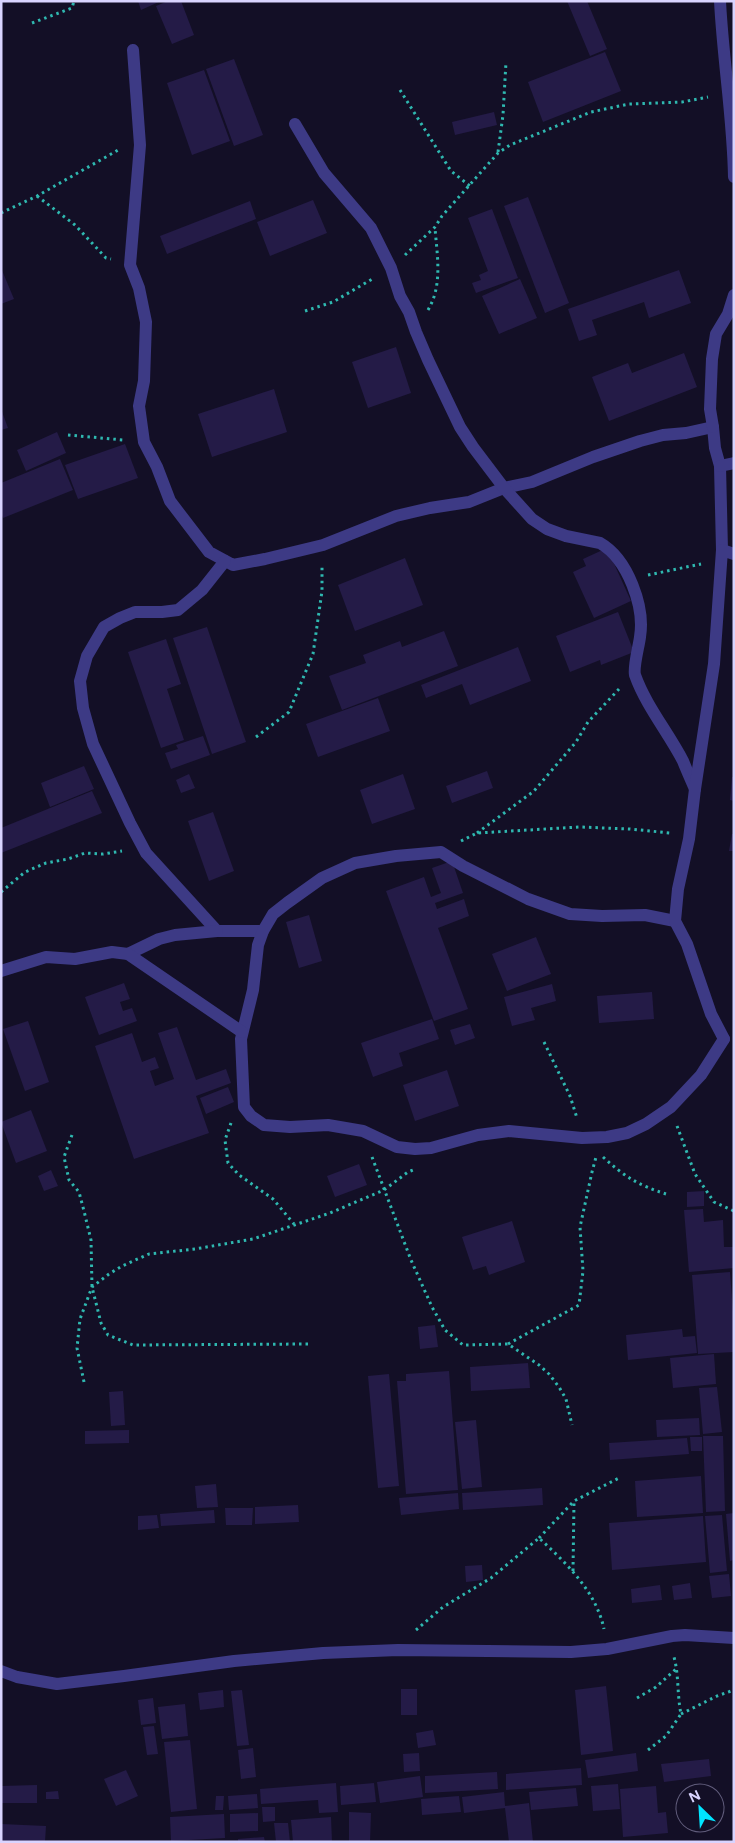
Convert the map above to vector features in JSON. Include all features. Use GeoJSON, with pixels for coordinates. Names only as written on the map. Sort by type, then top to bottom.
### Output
{"type":"FeatureCollection","features":[{"type":"Feature","properties":{"kind":"street"},"geometry":{"type":"LineString","coordinates":[[720,1],[723,49],[729,87],[734,177]]}},
{"type":"Feature","properties":{"kind":"street"},"geometry":{"type":"LineString","coordinates":[[133,50],[140,145],[130,265],[139,288],[146,322],[144,381],[139,406],[144,442],[170,500],[209,552],[233,565],[323,545],[396,516],[469,502],[504,488],[532,482],[593,457],[655,437],[713,427]]}},
{"type":"Feature","properties":{"kind":"street"},"geometry":{"type":"LineString","coordinates":[[295,124],[324,173],[371,228],[391,268],[400,296],[409,312],[416,332],[460,427],[473,447],[504,488],[532,519],[547,529],[605,546],[630,579],[640,608],[641,634],[634,672],[654,713],[683,761],[695,790]]}},
{"type":"Feature","properties":{"kind":"street"},"geometry":{"type":"LineString","coordinates":[[675,921],[645,915],[602,916],[570,914],[528,899],[463,866],[441,852],[396,856],[355,863],[322,878],[286,903],[273,914],[263,931],[255,959],[253,990],[242,1032],[244,1108],[251,1116],[264,1125],[290,1127],[328,1125],[363,1131],[397,1147],[406,1148],[431,1148],[478,1135],[509,1131],[582,1138],[607,1137],[627,1132],[646,1124],[670,1107],[701,1075],[729,1039],[711,1014],[687,944],[675,921],[678,889],[690,839],[728,552],[720,466],[715,448],[710,409],[712,359],[716,334],[728,314],[734,295]]}},
{"type":"Feature","properties":{"kind":"street"},"geometry":{"type":"LineString","coordinates":[[720,466],[734,463]]}},
{"type":"Feature","properties":{"kind":"street"},"geometry":{"type":"LineString","coordinates":[[217,931],[146,853],[93,744],[82,708],[80,682],[87,656],[104,627],[135,612],[178,610],[202,590],[226,561]]}},
{"type":"Feature","properties":{"kind":"street"},"geometry":{"type":"LineString","coordinates":[[128,954],[159,939],[175,935],[217,931],[263,931]]}},
{"type":"Feature","properties":{"kind":"street"},"geometry":{"type":"LineString","coordinates":[[1,971],[46,957],[75,959],[112,952],[128,954],[242,1032]]}},
{"type":"Feature","properties":{"kind":"street"},"geometry":{"type":"LineString","coordinates":[[1,1671],[17,1677],[57,1684],[234,1661],[323,1654],[398,1650],[571,1652],[607,1649],[672,1636],[734,1638]]}},
{"type":"Feature","properties":{"kind":"path"},"geometry":{"type":"LineString","coordinates":[[32,23],[72,8],[74,1]]}},
{"type":"Feature","properties":{"kind":"path"},"geometry":{"type":"LineString","coordinates":[[498,153],[503,115],[506,62]]}},
{"type":"Feature","properties":{"kind":"path"},"geometry":{"type":"LineString","coordinates":[[305,311],[333,302],[391,268],[435,227],[442,216],[498,153],[510,145],[591,112],[629,104],[682,102],[706,98],[729,87]]}},
{"type":"Feature","properties":{"kind":"path"},"geometry":{"type":"LineString","coordinates":[[400,90],[451,171],[470,186]]}},
{"type":"Feature","properties":{"kind":"path"},"geometry":{"type":"LineString","coordinates":[[1,213],[37,196],[118,149],[140,145]]}},
{"type":"Feature","properties":{"kind":"path"},"geometry":{"type":"LineString","coordinates":[[37,196],[75,225],[106,258],[130,265]]}},
{"type":"Feature","properties":{"kind":"path"},"geometry":{"type":"LineString","coordinates":[[416,332],[433,302],[438,283],[435,227]]}},
{"type":"Feature","properties":{"kind":"path"},"geometry":{"type":"LineString","coordinates":[[68,436],[144,442]]}},
{"type":"Feature","properties":{"kind":"path"},"geometry":{"type":"LineString","coordinates":[[256,737],[289,712],[313,654],[322,591],[323,545]]}},
{"type":"Feature","properties":{"kind":"path"},"geometry":{"type":"LineString","coordinates":[[630,579],[665,570],[704,564],[728,552]]}},
{"type":"Feature","properties":{"kind":"path"},"geometry":{"type":"LineString","coordinates":[[441,852],[477,833],[534,791],[576,742],[588,722],[634,672]]}},
{"type":"Feature","properties":{"kind":"path"},"geometry":{"type":"LineString","coordinates":[[477,833],[580,827],[664,832],[690,839]]}},
{"type":"Feature","properties":{"kind":"path"},"geometry":{"type":"LineString","coordinates":[[1,892],[25,872],[46,863],[68,859],[85,853],[102,854],[118,851],[146,853]]}},
{"type":"Feature","properties":{"kind":"path"},"geometry":{"type":"LineString","coordinates":[[544,1042],[570,1096],[582,1138]]}},
{"type":"Feature","properties":{"kind":"path"},"geometry":{"type":"LineString","coordinates":[[670,1107],[695,1174],[714,1202],[734,1211]]}},
{"type":"Feature","properties":{"kind":"path"},"geometry":{"type":"LineString","coordinates":[[244,1108],[230,1126],[225,1140],[228,1163],[239,1175],[273,1199],[294,1224]]}},
{"type":"Feature","properties":{"kind":"path"},"geometry":{"type":"LineString","coordinates":[[72,1135],[64,1157],[69,1180],[80,1192],[91,1240],[92,1287],[101,1323],[108,1335],[133,1345],[308,1344]]}},
{"type":"Feature","properties":{"kind":"path"},"geometry":{"type":"LineString","coordinates":[[84,1382],[77,1348],[80,1319],[92,1287],[122,1266],[149,1254],[195,1250],[253,1239],[330,1213],[384,1190],[411,1260],[432,1307],[445,1330],[463,1345],[508,1344],[579,1305],[583,1271],[580,1227],[598,1152],[623,1175],[643,1186],[666,1194]]}},
{"type":"Feature","properties":{"kind":"path"},"geometry":{"type":"LineString","coordinates":[[508,1344],[549,1374],[566,1399],[572,1425]]}},
{"type":"Feature","properties":{"kind":"path"},"geometry":{"type":"LineString","coordinates":[[398,1650],[427,1620],[491,1578],[539,1538],[574,1501],[619,1478]]}},
{"type":"Feature","properties":{"kind":"path"},"geometry":{"type":"LineString","coordinates":[[573,1572],[574,1501]]}},
{"type":"Feature","properties":{"kind":"path"},"geometry":{"type":"LineString","coordinates":[[539,1538],[573,1572],[590,1594],[604,1626],[607,1649]]}},
{"type":"Feature","properties":{"kind":"path"},"geometry":{"type":"LineString","coordinates":[[672,1636],[671,1646],[677,1668],[681,1714]]}},
{"type":"Feature","properties":{"kind":"path"},"geometry":{"type":"LineString","coordinates":[[637,1698],[656,1687],[677,1668]]}},
{"type":"Feature","properties":{"kind":"path"},"geometry":{"type":"LineString","coordinates":[[648,1750],[666,1736],[681,1714],[717,1696],[734,1690]]}},
{"type":"Feature","properties":{"kind":"building"},"geometry":{"type":"Polygon","coordinates":[[[138,1],[161,1],[141,10],[138,1]]]}},
{"type":"Feature","properties":{"kind":"building"},"geometry":{"type":"Polygon","coordinates":[[[168,1],[181,1],[194,35],[172,44],[156,6],[168,1]]]}},
{"type":"Feature","properties":{"kind":"building"},"geometry":{"type":"Polygon","coordinates":[[[567,1],[587,1],[607,49],[590,56],[567,1]]]}},
{"type":"Feature","properties":{"kind":"building"},"geometry":{"type":"Polygon","coordinates":[[[605,52],[621,91],[543,122],[528,82],[605,52]]]}},
{"type":"Feature","properties":{"kind":"building"},"geometry":{"type":"Polygon","coordinates":[[[234,59],[263,135],[234,146],[206,69],[234,59]]]}},
{"type":"Feature","properties":{"kind":"building"},"geometry":{"type":"Polygon","coordinates":[[[204,70],[230,141],[192,155],[167,83],[204,70]]]}},
{"type":"Feature","properties":{"kind":"building"},"geometry":{"type":"Polygon","coordinates":[[[494,112],[497,125],[455,135],[452,122],[494,112]]]}},
{"type":"Feature","properties":{"kind":"building"},"geometry":{"type":"Polygon","coordinates":[[[528,197],[569,303],[545,313],[504,206],[528,197]]]}},
{"type":"Feature","properties":{"kind":"building"},"geometry":{"type":"Polygon","coordinates":[[[313,200],[327,233],[270,256],[257,222],[313,200]]]}},
{"type":"Feature","properties":{"kind":"building"},"geometry":{"type":"Polygon","coordinates":[[[250,201],[256,219],[167,254],[160,236],[250,201]]]}},
{"type":"Feature","properties":{"kind":"building"},"geometry":{"type":"Polygon","coordinates":[[[492,209],[518,278],[476,293],[472,283],[481,280],[479,275],[488,271],[468,218],[492,209]]]}},
{"type":"Feature","properties":{"kind":"building"},"geometry":{"type":"Polygon","coordinates":[[[1,268],[14,299],[1,304],[1,268]]]}},
{"type":"Feature","properties":{"kind":"building"},"geometry":{"type":"Polygon","coordinates":[[[679,270],[691,303],[649,318],[644,302],[592,320],[597,335],[579,341],[568,309],[679,270]]]}},
{"type":"Feature","properties":{"kind":"building"},"geometry":{"type":"Polygon","coordinates":[[[520,279],[537,318],[499,334],[482,296],[520,279]]]}},
{"type":"Feature","properties":{"kind":"building"},"geometry":{"type":"Polygon","coordinates":[[[396,347],[411,393],[368,408],[352,362],[396,347]]]}},
{"type":"Feature","properties":{"kind":"building"},"geometry":{"type":"Polygon","coordinates":[[[684,353],[697,387],[609,421],[592,377],[628,363],[632,373],[684,353]]]}},
{"type":"Feature","properties":{"kind":"building"},"geometry":{"type":"Polygon","coordinates":[[[274,389],[287,432],[212,457],[198,414],[274,389]]]}},
{"type":"Feature","properties":{"kind":"building"},"geometry":{"type":"Polygon","coordinates":[[[1,409],[8,428],[1,430],[1,409]]]}},
{"type":"Feature","properties":{"kind":"building"},"geometry":{"type":"Polygon","coordinates":[[[57,432],[66,453],[26,471],[17,450],[57,432]]]}},
{"type":"Feature","properties":{"kind":"building"},"geometry":{"type":"Polygon","coordinates":[[[125,444],[138,478],[78,499],[65,465],[125,444]]]}},
{"type":"Feature","properties":{"kind":"building"},"geometry":{"type":"Polygon","coordinates":[[[60,459],[73,490],[3,518],[1,513],[1,483],[60,459]]]}},
{"type":"Feature","properties":{"kind":"building"},"geometry":{"type":"Polygon","coordinates":[[[607,548],[631,601],[594,618],[573,572],[586,566],[583,559],[607,548]]]}},
{"type":"Feature","properties":{"kind":"building"},"geometry":{"type":"Polygon","coordinates":[[[405,558],[423,605],[355,631],[338,585],[405,558]]]}},
{"type":"Feature","properties":{"kind":"building"},"geometry":{"type":"Polygon","coordinates":[[[618,612],[634,652],[601,665],[600,660],[570,672],[556,636],[618,612]]]}},
{"type":"Feature","properties":{"kind":"building"},"geometry":{"type":"Polygon","coordinates":[[[207,627],[246,742],[212,754],[173,638],[207,627]]]}},
{"type":"Feature","properties":{"kind":"building"},"geometry":{"type":"Polygon","coordinates":[[[444,631],[458,666],[342,710],[329,676],[366,663],[363,655],[400,641],[402,647],[444,631]]]}},
{"type":"Feature","properties":{"kind":"building"},"geometry":{"type":"Polygon","coordinates":[[[166,639],[181,684],[167,689],[184,740],[161,748],[128,652],[166,639]]]}},
{"type":"Feature","properties":{"kind":"building"},"geometry":{"type":"Polygon","coordinates":[[[518,647],[531,681],[470,705],[462,684],[426,698],[421,685],[518,647]]]}},
{"type":"Feature","properties":{"kind":"building"},"geometry":{"type":"Polygon","coordinates":[[[378,698],[390,731],[318,757],[306,724],[378,698]]]}},
{"type":"Feature","properties":{"kind":"building"},"geometry":{"type":"Polygon","coordinates":[[[203,736],[210,755],[171,769],[165,753],[178,749],[176,745],[203,736]]]}},
{"type":"Feature","properties":{"kind":"building"},"geometry":{"type":"Polygon","coordinates":[[[84,766],[94,789],[50,807],[41,783],[84,766]]]}},
{"type":"Feature","properties":{"kind":"building"},"geometry":{"type":"Polygon","coordinates":[[[487,771],[493,788],[452,803],[446,786],[487,771]]]}},
{"type":"Feature","properties":{"kind":"building"},"geometry":{"type":"Polygon","coordinates":[[[189,774],[195,788],[181,793],[176,780],[189,774]]]}},
{"type":"Feature","properties":{"kind":"building"},"geometry":{"type":"Polygon","coordinates":[[[403,774],[415,809],[372,824],[360,790],[403,774]]]}},
{"type":"Feature","properties":{"kind":"building"},"geometry":{"type":"Polygon","coordinates":[[[732,777],[734,777],[734,801],[730,800],[732,777]]]}},
{"type":"Feature","properties":{"kind":"building"},"geometry":{"type":"Polygon","coordinates":[[[92,791],[102,813],[1,853],[1,828],[92,791]]]}},
{"type":"Feature","properties":{"kind":"building"},"geometry":{"type":"Polygon","coordinates":[[[213,812],[234,871],[209,881],[188,821],[213,812]]]}},
{"type":"Feature","properties":{"kind":"building"},"geometry":{"type":"Polygon","coordinates":[[[732,834],[734,834],[734,851],[729,851],[732,834]]]}},
{"type":"Feature","properties":{"kind":"building"},"geometry":{"type":"Polygon","coordinates":[[[452,861],[463,893],[435,903],[437,909],[464,899],[469,916],[438,928],[468,1009],[434,1021],[386,891],[424,877],[431,897],[441,893],[432,868],[452,861]]]}},
{"type":"Feature","properties":{"kind":"building"},"geometry":{"type":"Polygon","coordinates":[[[309,915],[322,961],[299,968],[286,922],[309,915]]]}},
{"type":"Feature","properties":{"kind":"building"},"geometry":{"type":"Polygon","coordinates":[[[536,937],[551,974],[507,991],[492,954],[536,937]]]}},
{"type":"Feature","properties":{"kind":"building"},"geometry":{"type":"Polygon","coordinates":[[[124,983],[130,999],[120,1002],[123,1011],[132,1008],[137,1021],[99,1035],[85,997],[124,983]]]}},
{"type":"Feature","properties":{"kind":"building"},"geometry":{"type":"Polygon","coordinates":[[[552,984],[556,1001],[531,1008],[535,1020],[512,1026],[504,997],[552,984]]]}},
{"type":"Feature","properties":{"kind":"building"},"geometry":{"type":"Polygon","coordinates":[[[652,992],[654,1019],[599,1023],[597,996],[652,992]]]}},
{"type":"Feature","properties":{"kind":"building"},"geometry":{"type":"Polygon","coordinates":[[[432,1019],[439,1039],[399,1053],[403,1066],[373,1077],[361,1043],[432,1019]]]}},
{"type":"Feature","properties":{"kind":"building"},"geometry":{"type":"Polygon","coordinates":[[[28,1021],[49,1082],[25,1091],[3,1029],[28,1021]]]}},
{"type":"Feature","properties":{"kind":"building"},"geometry":{"type":"Polygon","coordinates":[[[470,1024],[475,1038],[455,1045],[450,1030],[470,1024]]]}},
{"type":"Feature","properties":{"kind":"building"},"geometry":{"type":"Polygon","coordinates":[[[177,1027],[196,1080],[226,1069],[231,1083],[196,1096],[209,1133],[134,1159],[95,1046],[132,1033],[142,1062],[155,1057],[159,1068],[150,1071],[155,1086],[174,1079],[158,1033],[177,1027]]]}},
{"type":"Feature","properties":{"kind":"building"},"geometry":{"type":"Polygon","coordinates":[[[447,1070],[459,1106],[415,1121],[403,1085],[447,1070]]]}},
{"type":"Feature","properties":{"kind":"building"},"geometry":{"type":"Polygon","coordinates":[[[228,1087],[234,1102],[206,1114],[200,1098],[228,1087]]]}},
{"type":"Feature","properties":{"kind":"building"},"geometry":{"type":"Polygon","coordinates":[[[31,1110],[47,1151],[16,1163],[1,1122],[31,1110]]]}},
{"type":"Feature","properties":{"kind":"building"},"geometry":{"type":"Polygon","coordinates":[[[359,1164],[367,1185],[335,1197],[327,1176],[359,1164]]]}},
{"type":"Feature","properties":{"kind":"building"},"geometry":{"type":"Polygon","coordinates":[[[51,1170],[58,1186],[44,1191],[38,1176],[51,1170]]]}},
{"type":"Feature","properties":{"kind":"building"},"geometry":{"type":"Polygon","coordinates":[[[704,1191],[704,1206],[687,1207],[687,1192],[704,1191]]]}},
{"type":"Feature","properties":{"kind":"building"},"geometry":{"type":"Polygon","coordinates":[[[703,1209],[704,1222],[723,1220],[724,1247],[734,1247],[734,1268],[689,1272],[684,1210],[703,1209]]]}},
{"type":"Feature","properties":{"kind":"building"},"geometry":{"type":"Polygon","coordinates":[[[512,1221],[525,1262],[489,1275],[486,1266],[473,1270],[462,1237],[512,1221]]]}},
{"type":"Feature","properties":{"kind":"building"},"geometry":{"type":"Polygon","coordinates":[[[730,1272],[734,1352],[698,1354],[692,1275],[730,1272]]]}},
{"type":"Feature","properties":{"kind":"building"},"geometry":{"type":"Polygon","coordinates":[[[435,1325],[438,1347],[420,1349],[418,1327],[435,1325]]]}},
{"type":"Feature","properties":{"kind":"building"},"geometry":{"type":"Polygon","coordinates":[[[682,1329],[683,1337],[695,1336],[697,1353],[628,1360],[626,1335],[682,1329]]]}},
{"type":"Feature","properties":{"kind":"building"},"geometry":{"type":"Polygon","coordinates":[[[714,1354],[716,1384],[673,1388],[670,1358],[714,1354]]]}},
{"type":"Feature","properties":{"kind":"building"},"geometry":{"type":"Polygon","coordinates":[[[528,1363],[530,1388],[471,1391],[470,1367],[528,1363]]]}},
{"type":"Feature","properties":{"kind":"building"},"geometry":{"type":"Polygon","coordinates":[[[449,1371],[458,1490],[406,1494],[397,1381],[406,1381],[406,1374],[449,1371]]]}},
{"type":"Feature","properties":{"kind":"building"},"geometry":{"type":"Polygon","coordinates":[[[389,1374],[399,1486],[378,1488],[368,1376],[389,1374]]]}},
{"type":"Feature","properties":{"kind":"building"},"geometry":{"type":"Polygon","coordinates":[[[717,1387],[722,1432],[703,1434],[699,1388],[717,1387]]]}},
{"type":"Feature","properties":{"kind":"building"},"geometry":{"type":"Polygon","coordinates":[[[123,1391],[125,1425],[111,1426],[109,1392],[123,1391]]]}},
{"type":"Feature","properties":{"kind":"building"},"geometry":{"type":"Polygon","coordinates":[[[699,1418],[700,1435],[657,1437],[656,1420],[699,1418]]]}},
{"type":"Feature","properties":{"kind":"building"},"geometry":{"type":"Polygon","coordinates":[[[476,1420],[482,1487],[462,1489],[455,1422],[476,1420]]]}},
{"type":"Feature","properties":{"kind":"building"},"geometry":{"type":"Polygon","coordinates":[[[129,1430],[129,1443],[85,1444],[85,1431],[129,1430]]]}},
{"type":"Feature","properties":{"kind":"building"},"geometry":{"type":"Polygon","coordinates":[[[703,1436],[723,1436],[725,1511],[706,1512],[703,1436]]]}},
{"type":"Feature","properties":{"kind":"building"},"geometry":{"type":"Polygon","coordinates":[[[690,1437],[702,1437],[702,1451],[691,1451],[690,1437]]]}},
{"type":"Feature","properties":{"kind":"building"},"geometry":{"type":"Polygon","coordinates":[[[687,1438],[689,1454],[610,1460],[609,1443],[687,1438]]]}},
{"type":"Feature","properties":{"kind":"building"},"geometry":{"type":"Polygon","coordinates":[[[701,1476],[703,1513],[637,1517],[635,1481],[701,1476]]]}},
{"type":"Feature","properties":{"kind":"building"},"geometry":{"type":"Polygon","coordinates":[[[216,1484],[218,1507],[197,1508],[195,1486],[216,1484]]]}},
{"type":"Feature","properties":{"kind":"building"},"geometry":{"type":"Polygon","coordinates":[[[542,1488],[543,1505],[463,1510],[462,1493],[542,1488]]]}},
{"type":"Feature","properties":{"kind":"building"},"geometry":{"type":"Polygon","coordinates":[[[458,1493],[459,1509],[401,1515],[399,1498],[458,1493]]]}},
{"type":"Feature","properties":{"kind":"building"},"geometry":{"type":"Polygon","coordinates":[[[298,1505],[299,1522],[255,1524],[255,1507],[298,1505]]]}},
{"type":"Feature","properties":{"kind":"building"},"geometry":{"type":"Polygon","coordinates":[[[225,1508],[253,1508],[252,1525],[226,1525],[225,1508]]]}},
{"type":"Feature","properties":{"kind":"building"},"geometry":{"type":"Polygon","coordinates":[[[214,1510],[215,1523],[161,1526],[160,1514],[214,1510]]]}},
{"type":"Feature","properties":{"kind":"building"},"geometry":{"type":"Polygon","coordinates":[[[734,1513],[734,1560],[730,1561],[726,1514],[734,1513]]]}},
{"type":"Feature","properties":{"kind":"building"},"geometry":{"type":"Polygon","coordinates":[[[157,1515],[159,1528],[138,1530],[138,1516],[157,1515]]]}},
{"type":"Feature","properties":{"kind":"building"},"geometry":{"type":"Polygon","coordinates":[[[722,1515],[727,1571],[710,1573],[705,1516],[722,1515]]]}},
{"type":"Feature","properties":{"kind":"building"},"geometry":{"type":"Polygon","coordinates":[[[703,1516],[706,1562],[612,1570],[609,1523],[703,1516]]]}},
{"type":"Feature","properties":{"kind":"building"},"geometry":{"type":"Polygon","coordinates":[[[482,1565],[483,1580],[466,1582],[465,1566],[482,1565]]]}},
{"type":"Feature","properties":{"kind":"building"},"geometry":{"type":"Polygon","coordinates":[[[729,1574],[731,1596],[712,1598],[709,1576],[729,1574]]]}},
{"type":"Feature","properties":{"kind":"building"},"geometry":{"type":"Polygon","coordinates":[[[690,1583],[692,1598],[674,1600],[672,1586],[690,1583]]]}},
{"type":"Feature","properties":{"kind":"building"},"geometry":{"type":"Polygon","coordinates":[[[660,1585],[662,1600],[632,1603],[631,1589],[660,1585]]]}},
{"type":"Feature","properties":{"kind":"building"},"geometry":{"type":"Polygon","coordinates":[[[606,1686],[613,1751],[581,1755],[575,1690],[606,1686]]]}},
{"type":"Feature","properties":{"kind":"building"},"geometry":{"type":"Polygon","coordinates":[[[401,1689],[417,1689],[417,1715],[401,1715],[401,1689]]]}},
{"type":"Feature","properties":{"kind":"building"},"geometry":{"type":"Polygon","coordinates":[[[223,1690],[224,1707],[200,1710],[198,1693],[223,1690]]]}},
{"type":"Feature","properties":{"kind":"building"},"geometry":{"type":"Polygon","coordinates":[[[242,1690],[249,1745],[237,1746],[231,1691],[242,1690]]]}},
{"type":"Feature","properties":{"kind":"building"},"geometry":{"type":"Polygon","coordinates":[[[153,1698],[156,1723],[141,1725],[138,1700],[153,1698]]]}},
{"type":"Feature","properties":{"kind":"building"},"geometry":{"type":"Polygon","coordinates":[[[185,1704],[188,1736],[162,1739],[158,1707],[185,1704]]]}},
{"type":"Feature","properties":{"kind":"building"},"geometry":{"type":"Polygon","coordinates":[[[154,1726],[158,1754],[147,1755],[143,1727],[154,1726]]]}},
{"type":"Feature","properties":{"kind":"building"},"geometry":{"type":"Polygon","coordinates":[[[433,1730],[436,1745],[418,1748],[416,1733],[433,1730]]]}},
{"type":"Feature","properties":{"kind":"building"},"geometry":{"type":"Polygon","coordinates":[[[190,1740],[197,1809],[171,1812],[164,1742],[190,1740]]]}},
{"type":"Feature","properties":{"kind":"building"},"geometry":{"type":"Polygon","coordinates":[[[253,1748],[256,1777],[241,1779],[238,1750],[253,1748]]]}},
{"type":"Feature","properties":{"kind":"building"},"geometry":{"type":"Polygon","coordinates":[[[419,1753],[420,1771],[404,1772],[403,1754],[419,1753]]]}},
{"type":"Feature","properties":{"kind":"building"},"geometry":{"type":"Polygon","coordinates":[[[636,1753],[638,1771],[588,1778],[585,1760],[636,1753]]]}},
{"type":"Feature","properties":{"kind":"building"},"geometry":{"type":"Polygon","coordinates":[[[709,1759],[711,1776],[664,1782],[661,1764],[709,1759]]]}},
{"type":"Feature","properties":{"kind":"building"},"geometry":{"type":"Polygon","coordinates":[[[581,1768],[582,1785],[506,1790],[506,1774],[581,1768]]]}},
{"type":"Feature","properties":{"kind":"building"},"geometry":{"type":"Polygon","coordinates":[[[126,1770],[138,1796],[116,1806],[104,1779],[126,1770]]]}},
{"type":"Feature","properties":{"kind":"building"},"geometry":{"type":"Polygon","coordinates":[[[497,1772],[498,1789],[425,1793],[425,1776],[497,1772]]]}},
{"type":"Feature","properties":{"kind":"building"},"geometry":{"type":"Polygon","coordinates":[[[420,1776],[423,1797],[380,1803],[377,1782],[420,1776]]]}},
{"type":"Feature","properties":{"kind":"building"},"geometry":{"type":"Polygon","coordinates":[[[336,1783],[338,1812],[319,1813],[318,1800],[261,1804],[260,1789],[336,1783]]]}},
{"type":"Feature","properties":{"kind":"building"},"geometry":{"type":"Polygon","coordinates":[[[374,1783],[376,1802],[341,1805],[340,1786],[374,1783]]]}},
{"type":"Feature","properties":{"kind":"building"},"geometry":{"type":"Polygon","coordinates":[[[618,1784],[620,1809],[593,1811],[591,1786],[618,1784]]]}},
{"type":"Feature","properties":{"kind":"building"},"geometry":{"type":"Polygon","coordinates":[[[37,1785],[37,1803],[1,1803],[1,1786],[37,1785]]]}},
{"type":"Feature","properties":{"kind":"building"},"geometry":{"type":"Polygon","coordinates":[[[656,1786],[658,1813],[666,1812],[668,1833],[623,1837],[620,1789],[656,1786]]]}},
{"type":"Feature","properties":{"kind":"building"},"geometry":{"type":"Polygon","coordinates":[[[576,1788],[578,1806],[531,1810],[529,1792],[576,1788]]]}},
{"type":"Feature","properties":{"kind":"building"},"geometry":{"type":"Polygon","coordinates":[[[58,1791],[59,1799],[46,1799],[46,1792],[58,1791]]]}},
{"type":"Feature","properties":{"kind":"building"},"geometry":{"type":"Polygon","coordinates":[[[504,1792],[505,1806],[529,1803],[533,1842],[509,1842],[505,1808],[464,1813],[462,1797],[504,1792]]]}},
{"type":"Feature","properties":{"kind":"building"},"geometry":{"type":"Polygon","coordinates":[[[257,1794],[258,1808],[229,1810],[228,1796],[257,1794]]]}},
{"type":"Feature","properties":{"kind":"building"},"geometry":{"type":"Polygon","coordinates":[[[216,1796],[224,1796],[223,1810],[215,1810],[216,1796]]]}},
{"type":"Feature","properties":{"kind":"building"},"geometry":{"type":"Polygon","coordinates":[[[459,1796],[461,1812],[422,1815],[421,1799],[459,1796]]]}},
{"type":"Feature","properties":{"kind":"building"},"geometry":{"type":"Polygon","coordinates":[[[262,1807],[275,1807],[275,1821],[263,1822],[262,1807]]]}},
{"type":"Feature","properties":{"kind":"building"},"geometry":{"type":"Polygon","coordinates":[[[349,1812],[371,1813],[370,1842],[349,1842],[349,1812]]]}},
{"type":"Feature","properties":{"kind":"building"},"geometry":{"type":"Polygon","coordinates":[[[258,1813],[258,1831],[230,1832],[230,1814],[258,1813]]]}},
{"type":"Feature","properties":{"kind":"building"},"geometry":{"type":"Polygon","coordinates":[[[224,1814],[225,1838],[171,1841],[170,1817],[224,1814]]]}},
{"type":"Feature","properties":{"kind":"building"},"geometry":{"type":"Polygon","coordinates":[[[331,1817],[332,1842],[293,1842],[291,1820],[331,1817]]]}},
{"type":"Feature","properties":{"kind":"building"},"geometry":{"type":"Polygon","coordinates":[[[274,1823],[288,1823],[290,1842],[276,1842],[274,1823]]]}},
{"type":"Feature","properties":{"kind":"building"},"geometry":{"type":"Polygon","coordinates":[[[1,1824],[46,1826],[45,1842],[1,1842],[1,1824]]]}},
{"type":"Feature","properties":{"kind":"building"},"geometry":{"type":"Polygon","coordinates":[[[264,1837],[265,1842],[238,1842],[238,1839],[264,1837]]]}}]}
